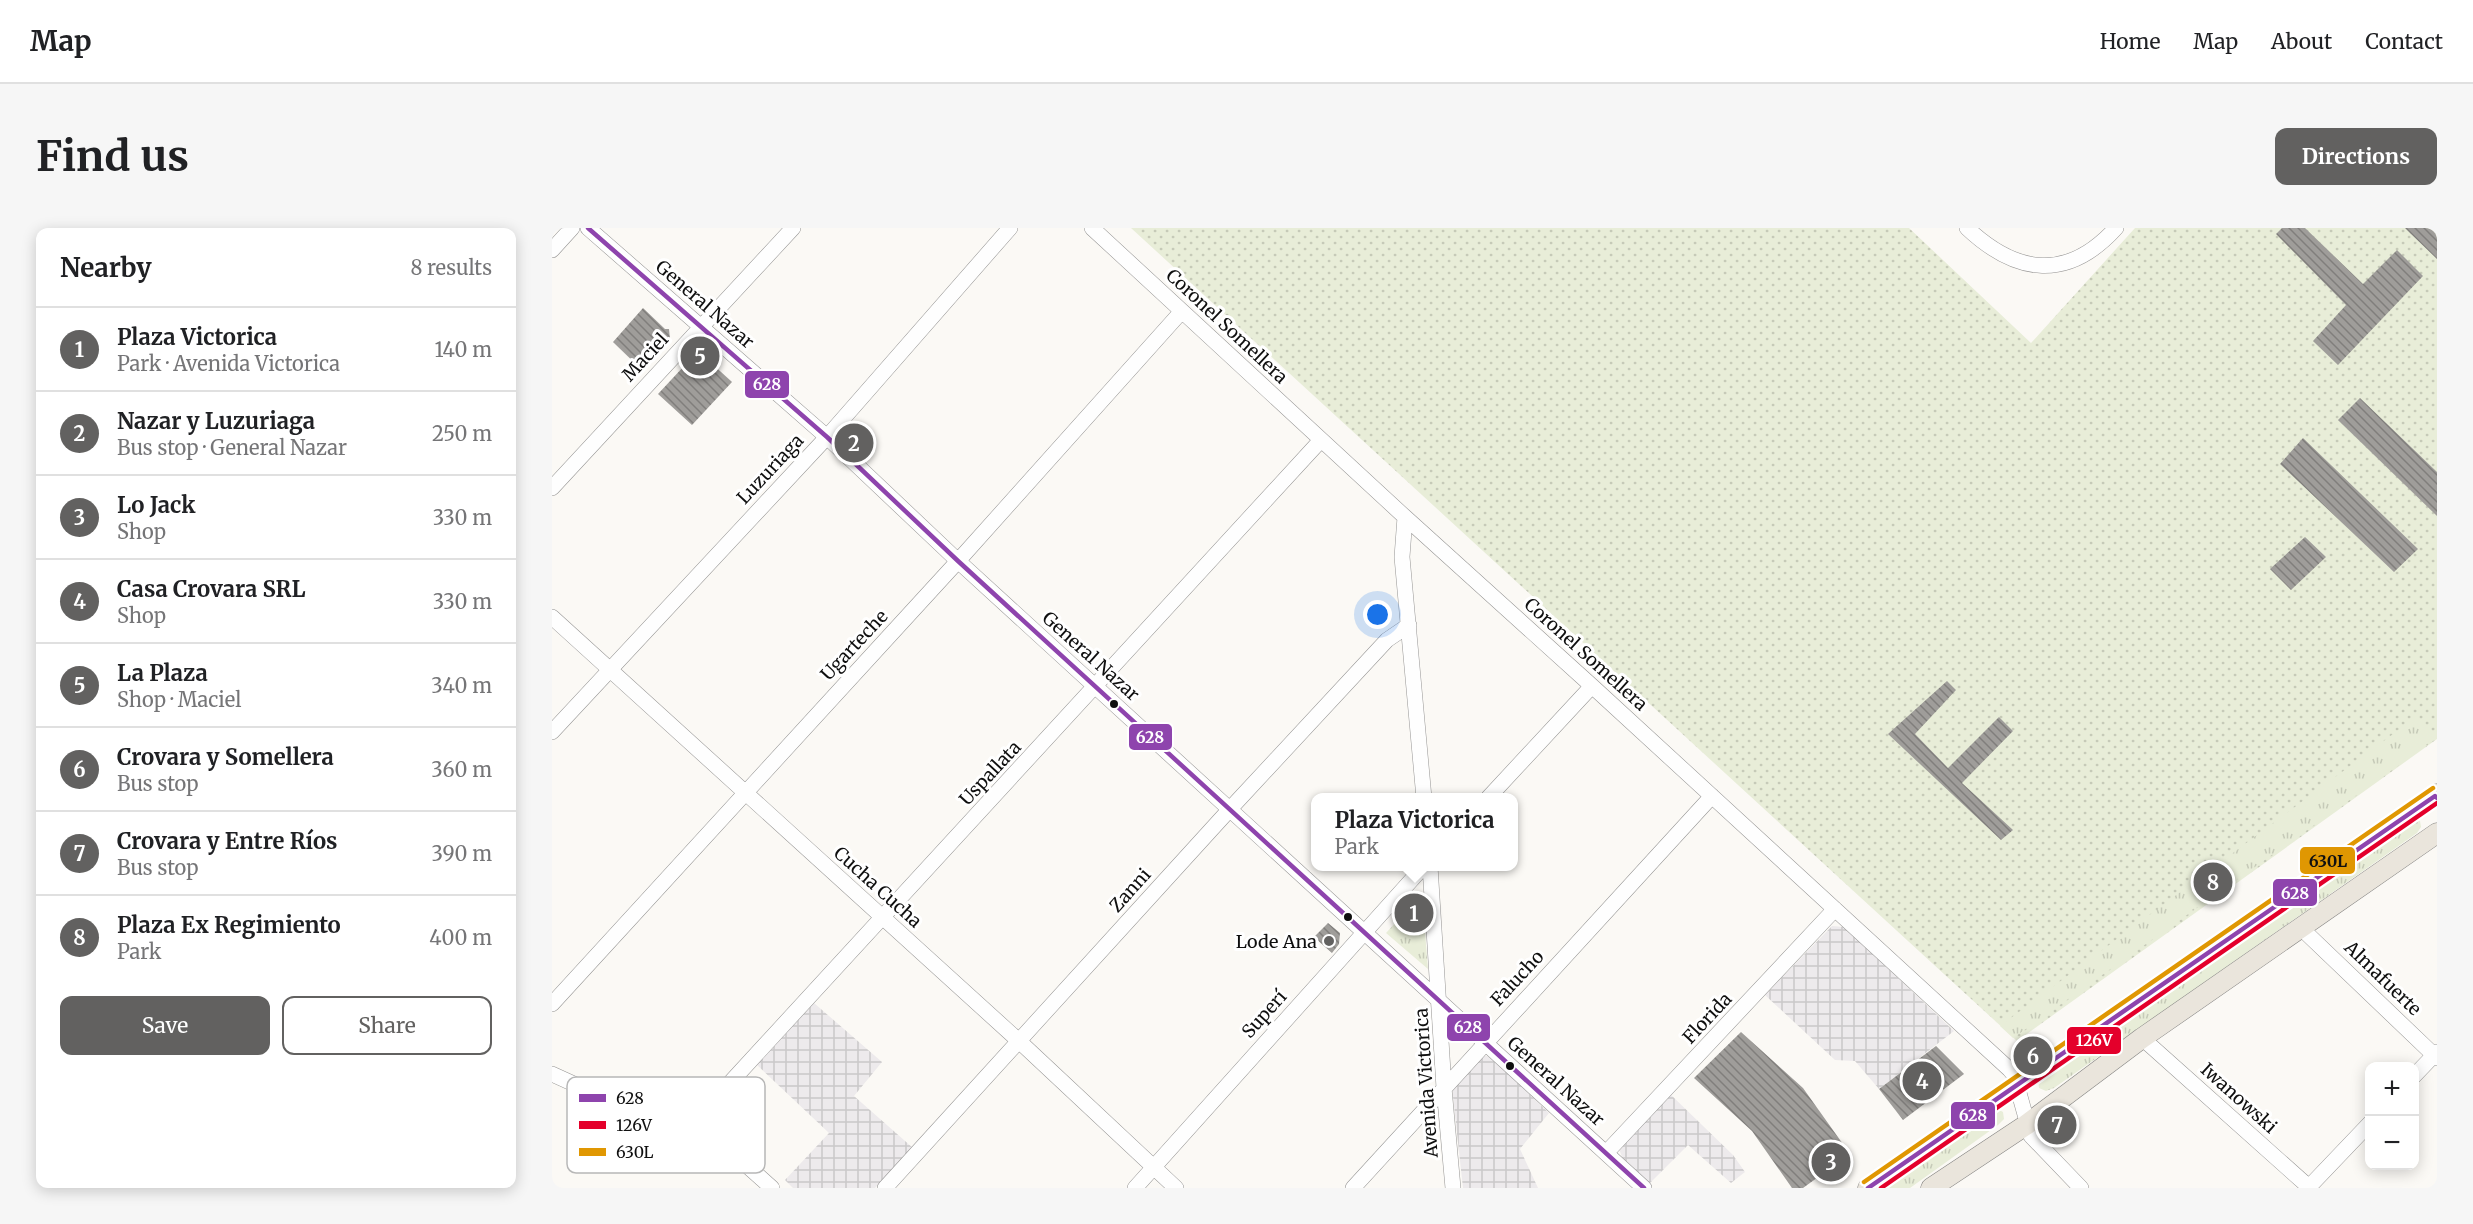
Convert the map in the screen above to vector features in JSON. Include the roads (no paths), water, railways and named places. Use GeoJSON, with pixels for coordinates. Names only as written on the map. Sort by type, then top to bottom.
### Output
{"type":"FeatureCollection","features":[{"type":"Feature","properties":{"kind":"main road"},"geometry":{"type":"LineString","coordinates":[[1868,1188],[2436,796]]}},
{"type":"Feature","properties":{"kind":"main road"},"geometry":{"type":"LineString","coordinates":[[1931,1188],[2026,1125],[2142,1038],[2437,833]]}},
{"type":"Feature","properties":{"kind":"street"},"geometry":{"type":"LineString","coordinates":[[552,250],[572,228]]}},
{"type":"Feature","properties":{"kind":"street","name":"General Nazar"},"geometry":{"type":"LineString","coordinates":[[588,228],[827,437],[958,561],[1644,1188]]}},
{"type":"Feature","properties":{"kind":"street","name":"Maciel"},"geometry":{"type":"LineString","coordinates":[[552,488],[793,228]]}},
{"type":"Feature","properties":{"kind":"street","name":"Luzuriaga"},"geometry":{"type":"LineString","coordinates":[[552,732],[827,437],[1010,228]]}},
{"type":"Feature","properties":{"kind":"street","name":"Coronel Somellera"},"geometry":{"type":"LineString","coordinates":[[1092,228],[1404,517],[1592,686],[2009,1069],[2018,1086],[2026,1125]]}},
{"type":"Feature","properties":{"kind":"street"},"geometry":{"type":"LineString","coordinates":[[1967,228],[1980,241],[2002,255],[2021,263],[2041,267],[2063,264],[2083,255],[2102,243],[2116,228]]}},
{"type":"Feature","properties":{"kind":"street","name":"Ugarteche"},"geometry":{"type":"LineString","coordinates":[[552,1004],[958,561],[1182,311]]}},
{"type":"Feature","properties":{"kind":"street","name":"Uspallata"},"geometry":{"type":"LineString","coordinates":[[735,1077],[1321,440]]}},
{"type":"Feature","properties":{"kind":"street"},"geometry":{"type":"LineString","coordinates":[[1404,517],[1402,557],[1424,793]]}},
{"type":"Feature","properties":{"kind":"street","name":"Cucha Cucha"},"geometry":{"type":"LineString","coordinates":[[552,617],[1020,1042],[1176,1188]]}},
{"type":"Feature","properties":{"kind":"street","name":"Zanni"},"geometry":{"type":"LineString","coordinates":[[885,1188],[1387,640],[1409,625]]}},
{"type":"Feature","properties":{"kind":"street"},"geometry":{"type":"LineString","coordinates":[[1493,793],[1592,686]]}},
{"type":"Feature","properties":{"kind":"street","name":"Falucho"},"geometry":{"type":"LineString","coordinates":[[1353,1188],[1484,1042],[1712,796]]}},
{"type":"Feature","properties":{"kind":"street","name":"Superí"},"geometry":{"type":"LineString","coordinates":[[1135,1188],[1420,871]]}},
{"type":"Feature","properties":{"kind":"street","name":"Avenida Victorica"},"geometry":{"type":"LineString","coordinates":[[1430,871],[1444,1088],[1454,1188]]}},
{"type":"Feature","properties":{"kind":"street","name":"Florida"},"geometry":{"type":"LineString","coordinates":[[1606,1153],[1835,909]]}},
{"type":"Feature","properties":{"kind":"street","name":"Almafuerte"},"geometry":{"type":"LineString","coordinates":[[2301,928],[2436,1055]]}},
{"type":"Feature","properties":{"kind":"street","name":"Iwanowski"},"geometry":{"type":"LineString","coordinates":[[2142,1038],[2309,1188]]}},
{"type":"Feature","properties":{"kind":"street"},"geometry":{"type":"LineString","coordinates":[[2419,1072],[2436,1055]]}},
{"type":"Feature","properties":{"kind":"street"},"geometry":{"type":"LineString","coordinates":[[552,1074],[567,1081]]}},
{"type":"Feature","properties":{"kind":"street"},"geometry":{"type":"LineString","coordinates":[[2026,1125],[2031,1136],[2081,1188]]}},
{"type":"Feature","properties":{"kind":"street"},"geometry":{"type":"LineString","coordinates":[[2309,1188],[2365,1128]]}},
{"type":"Feature","properties":{"kind":"street"},"geometry":{"type":"LineString","coordinates":[[755,1173],[772,1188]]}},
{"type":"Feature","properties":{"kind":"place","name":"La Plaza"},"geometry":{"type":"Point","coordinates":[700,356]}},
{"type":"Feature","properties":{"kind":"place","name":"Nazar y Luzuriaga"},"geometry":{"type":"Point","coordinates":[854,443]}},
{"type":"Feature","properties":{"kind":"place","name":"Plaza Ex Regimiento"},"geometry":{"type":"Point","coordinates":[2213,882]}},
{"type":"Feature","properties":{"kind":"place","name":"Plaza Victorica"},"geometry":{"type":"Point","coordinates":[1414,913]}},
{"type":"Feature","properties":{"kind":"place","name":"Lode Ana"},"geometry":{"type":"Point","coordinates":[1329,941]}},
{"type":"Feature","properties":{"kind":"place","name":"Crovara y Somellera"},"geometry":{"type":"Point","coordinates":[2033,1056]}},
{"type":"Feature","properties":{"kind":"place","name":"Casa Crovara SRL"},"geometry":{"type":"Point","coordinates":[1922,1081]}},
{"type":"Feature","properties":{"kind":"place","name":"Crovara y Entre Ríos"},"geometry":{"type":"Point","coordinates":[2057,1125]}},
{"type":"Feature","properties":{"kind":"place","name":"Lo Jack"},"geometry":{"type":"Point","coordinates":[1831,1162]}}]}
